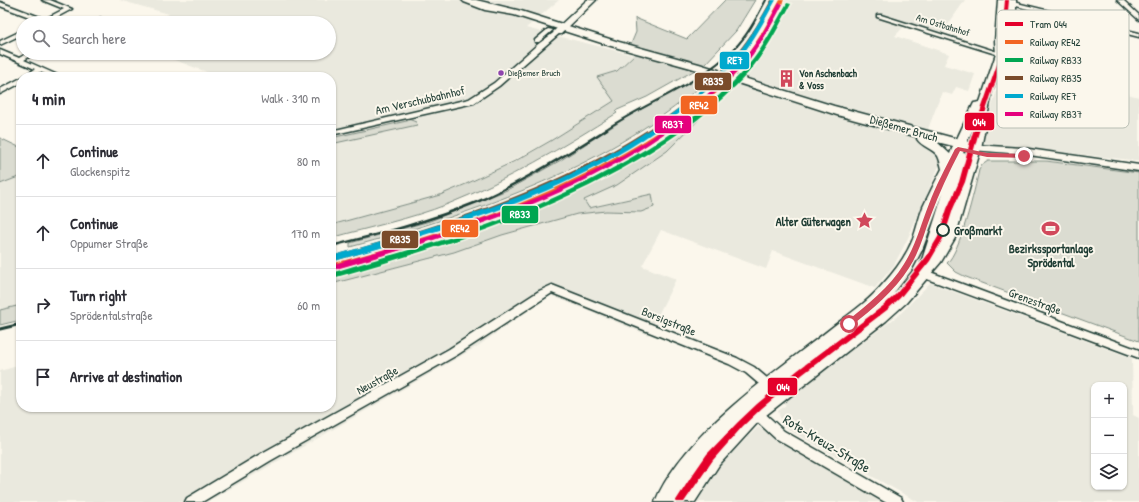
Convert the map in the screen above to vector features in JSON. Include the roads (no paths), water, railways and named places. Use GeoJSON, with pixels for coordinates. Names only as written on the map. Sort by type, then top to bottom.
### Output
{"type":"FeatureCollection","features":[{"type":"Feature","properties":{"kind":"main road","name":"Dießemer Bruch"},"geometry":{"type":"LineString","coordinates":[[467,0],[556,29],[695,66],[918,137]]}},
{"type":"Feature","properties":{"kind":"main road"},"geometry":{"type":"LineString","coordinates":[[556,29],[583,0]]}},
{"type":"Feature","properties":{"kind":"main road"},"geometry":{"type":"LineString","coordinates":[[556,29],[574,17],[592,0]]}},
{"type":"Feature","properties":{"kind":"main road"},"geometry":{"type":"LineString","coordinates":[[1002,0],[1002,10]]}},
{"type":"Feature","properties":{"kind":"main road"},"geometry":{"type":"LineString","coordinates":[[574,17],[577,27],[587,35]]}},
{"type":"Feature","properties":{"kind":"main road","name":"Dießemer Bruch"},"geometry":{"type":"LineString","coordinates":[[556,29],[587,35],[615,44]]}},
{"type":"Feature","properties":{"kind":"main road"},"geometry":{"type":"LineString","coordinates":[[665,502],[696,455],[721,430],[880,316],[900,298],[941,251],[948,238],[975,151],[987,92],[997,65]]}},
{"type":"Feature","properties":{"kind":"main road"},"geometry":{"type":"LineString","coordinates":[[683,502],[712,458],[770,387],[879,300],[906,266],[920,239],[929,210],[948,168],[978,104],[987,92]]}},
{"type":"Feature","properties":{"kind":"main road","name":"Dießemer Bruch"},"geometry":{"type":"LineString","coordinates":[[832,109],[852,113],[946,141],[959,147]]}},
{"type":"Feature","properties":{"kind":"main road"},"geometry":{"type":"LineString","coordinates":[[918,137],[975,151]]}},
{"type":"Feature","properties":{"kind":"main road"},"geometry":{"type":"LineString","coordinates":[[918,137],[941,151],[945,156],[948,168]]}},
{"type":"Feature","properties":{"kind":"main road"},"geometry":{"type":"LineString","coordinates":[[924,270],[962,160],[959,147]]}},
{"type":"Feature","properties":{"kind":"street"},"geometry":{"type":"LineString","coordinates":[[45,0],[69,9],[55,16]]}},
{"type":"Feature","properties":{"kind":"street"},"geometry":{"type":"LineString","coordinates":[[1002,0],[1043,10]]}},
{"type":"Feature","properties":{"kind":"street"},"geometry":{"type":"LineString","coordinates":[[1120,0],[1139,17]]}},
{"type":"Feature","properties":{"kind":"street"},"geometry":{"type":"LineString","coordinates":[[0,4],[29,16]]}},
{"type":"Feature","properties":{"kind":"street","name":"Am Ostbahnhof"},"geometry":{"type":"LineString","coordinates":[[879,16],[997,53]]}},
{"type":"Feature","properties":{"kind":"street","name":"Am Verschubbahnhof"},"geometry":{"type":"LineString","coordinates":[[336,132],[471,101],[486,94],[556,29]]}},
{"type":"Feature","properties":{"kind":"street"},"geometry":{"type":"LineString","coordinates":[[1129,32],[1139,35]]}},
{"type":"Feature","properties":{"kind":"street"},"geometry":{"type":"LineString","coordinates":[[0,43],[16,35]]}},
{"type":"Feature","properties":{"kind":"street"},"geometry":{"type":"LineString","coordinates":[[0,52],[16,59]]}},
{"type":"Feature","properties":{"kind":"street"},"geometry":{"type":"LineString","coordinates":[[19,60],[47,72]]}},
{"type":"Feature","properties":{"kind":"street"},"geometry":{"type":"LineString","coordinates":[[35,72],[40,69]]}},
{"type":"Feature","properties":{"kind":"street"},"geometry":{"type":"LineString","coordinates":[[0,92],[16,83]]}},
{"type":"Feature","properties":{"kind":"street"},"geometry":{"type":"LineString","coordinates":[[975,151],[1024,156],[1038,154],[1139,168]]}},
{"type":"Feature","properties":{"kind":"street","name":"Grenzstraße"},"geometry":{"type":"LineString","coordinates":[[924,270],[1139,354]]}},
{"type":"Feature","properties":{"kind":"street","name":"Borsigstraße"},"geometry":{"type":"LineString","coordinates":[[552,290],[733,361],[750,370],[770,387]]}},
{"type":"Feature","properties":{"kind":"street","name":"Neustraße"},"geometry":{"type":"LineString","coordinates":[[192,502],[266,456],[453,352],[542,294],[552,290]]}},
{"type":"Feature","properties":{"kind":"street","name":"Rote-Kreuz-Straße"},"geometry":{"type":"LineString","coordinates":[[754,407],[780,435],[898,502]]}},
{"type":"Feature","properties":{"kind":"railway"},"geometry":{"type":"LineString","coordinates":[[605,130],[705,73],[720,62],[744,38],[766,0]]}},
{"type":"Feature","properties":{"kind":"railway"},"geometry":{"type":"LineString","coordinates":[[336,245],[423,221],[477,202],[543,168],[607,129]]}},
{"type":"Feature","properties":{"kind":"railway"},"geometry":{"type":"LineString","coordinates":[[0,329],[16,325]]}},
{"type":"Feature","properties":{"kind":"tram line","name":"044"},"geometry":{"type":"LineString","coordinates":[[1006,10],[1007,0]]}},
{"type":"Feature","properties":{"kind":"tram line","name":"044"},"geometry":{"type":"LineString","coordinates":[[679,502],[710,457],[740,424],[800,372],[885,308],[898,296],[928,259],[941,237],[950,209],[962,182],[975,135],[997,71]]}},
{"type":"Feature","properties":{"kind":"rail line","name":"RB35"},"geometry":{"type":"LineString","coordinates":[[336,258],[411,236],[490,210],[567,177],[640,137],[695,98],[720,75],[747,43],[773,0]]}},
{"type":"Feature","properties":{"kind":"rail line","name":"RE7"},"geometry":{"type":"LineString","coordinates":[[336,258],[439,228],[493,209],[548,187],[600,162],[649,133],[694,100],[740,54],[756,32],[774,0]]}},
{"type":"Feature","properties":{"kind":"rail line","name":"RE42"},"geometry":{"type":"LineString","coordinates":[[336,266],[453,231],[532,202],[607,165],[644,144],[701,104],[727,80],[755,48],[782,0]]}},
{"type":"Feature","properties":{"kind":"rail line","name":"RB37"},"geometry":{"type":"LineString","coordinates":[[336,266],[443,235],[498,216],[551,194],[603,169],[652,140],[698,106],[740,67],[752,53],[781,4]]}},
{"type":"Feature","properties":{"kind":"rail line","name":"RB33"},"geometry":{"type":"LineString","coordinates":[[336,274],[374,264],[496,224],[574,191],[612,172],[649,150],[693,120],[734,85],[762,52],[789,4]]}},
{"type":"Feature","properties":{"kind":"place","name":"Dießemer Bruch"},"geometry":{"type":"Point","coordinates":[501,73]}},
{"type":"Feature","properties":{"kind":"place","name":"Von Aschenbach & Voss"},"geometry":{"type":"Point","coordinates":[786,79]}},
{"type":"Feature","properties":{"kind":"place","name":"Alter Güterwagen"},"geometry":{"type":"Point","coordinates":[864,221]}},
{"type":"Feature","properties":{"kind":"place","name":"Bezirkssportanlage Sprödental"},"geometry":{"type":"Point","coordinates":[1051,229]}},
{"type":"Feature","properties":{"kind":"place","name":"Großmarkt"},"geometry":{"type":"Point","coordinates":[943,230]}}]}
